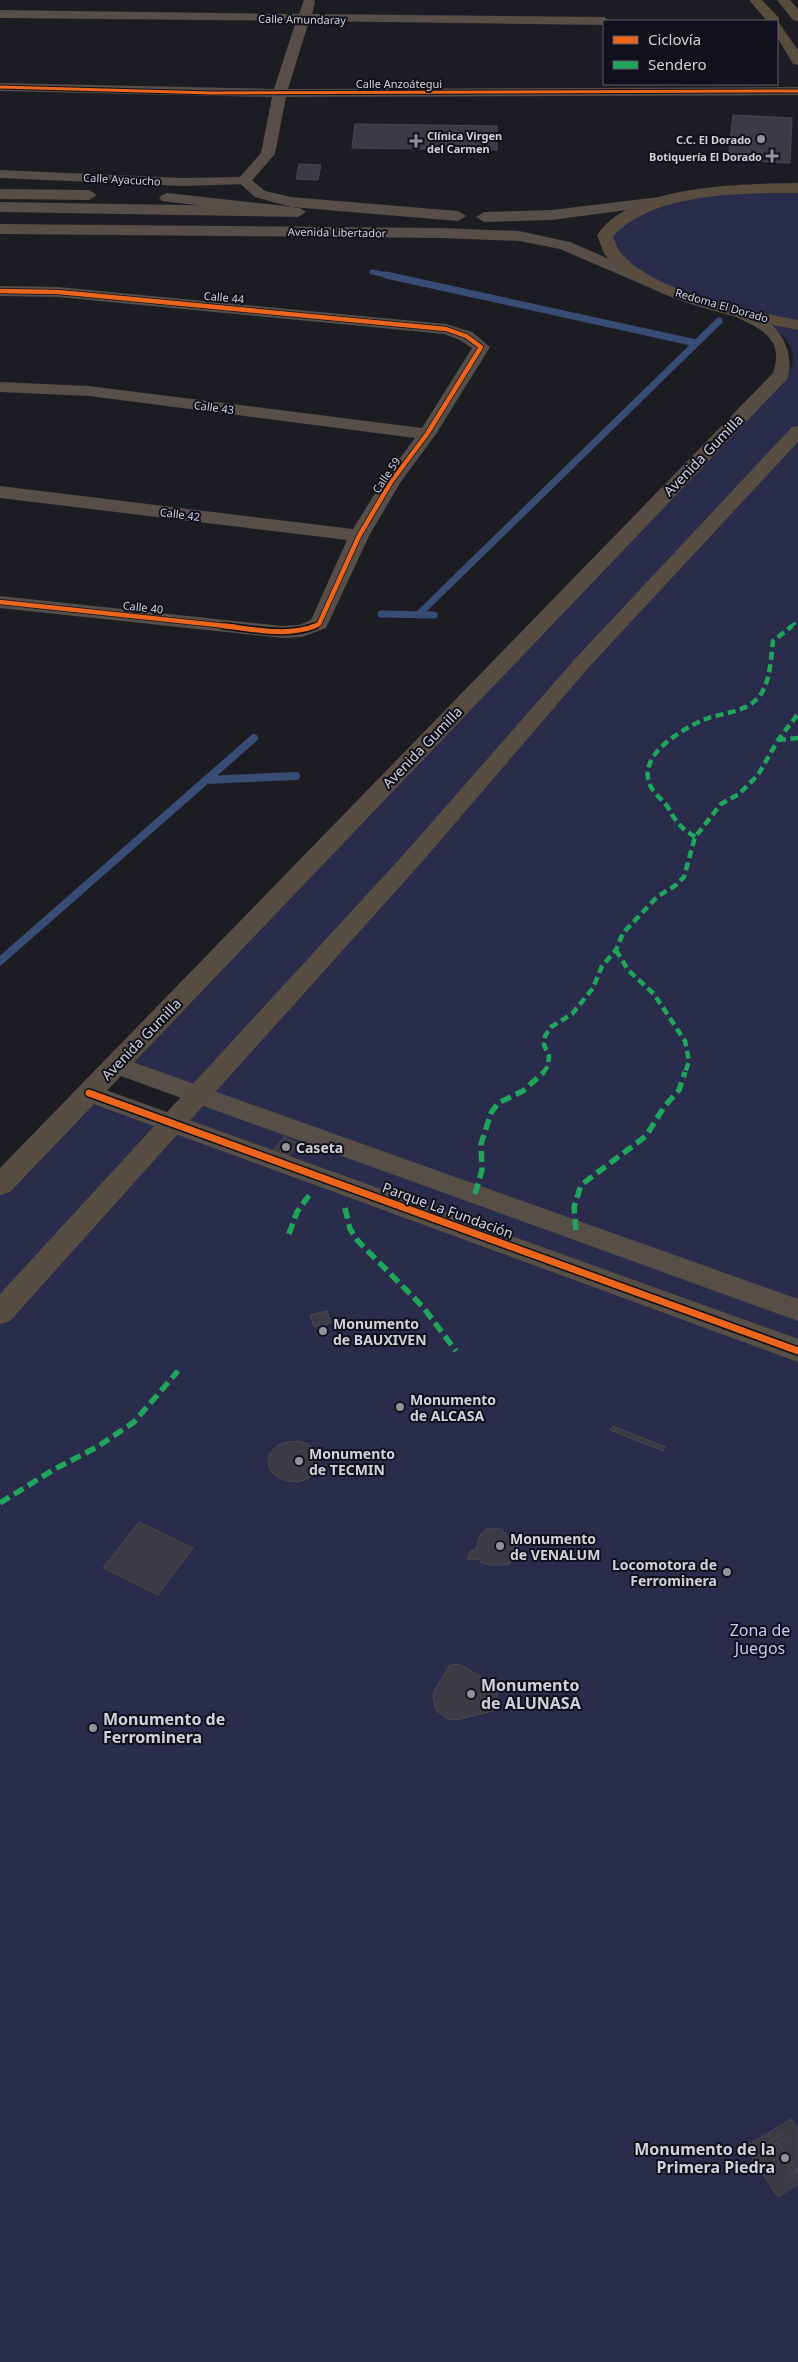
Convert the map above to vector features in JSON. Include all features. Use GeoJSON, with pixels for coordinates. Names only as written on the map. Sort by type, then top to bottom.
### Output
{"type":"FeatureCollection","features":[{"type":"Feature","properties":{"kind":"main road"},"geometry":{"type":"LineString","coordinates":[[755,0],[773,20]]}},
{"type":"Feature","properties":{"kind":"main road"},"geometry":{"type":"LineString","coordinates":[[783,0],[798,17]]}},
{"type":"Feature","properties":{"kind":"main road"},"geometry":{"type":"LineString","coordinates":[[778,28],[798,61]]}},
{"type":"Feature","properties":{"kind":"main road"},"geometry":{"type":"LineString","coordinates":[[773,188],[798,182]]}},
{"type":"Feature","properties":{"kind":"main road","name":"Redoma El Dorado"},"geometry":{"type":"LineString","coordinates":[[798,188],[716,192],[667,201],[624,216],[615,222],[606,235],[609,249],[627,268],[664,288],[740,312],[798,325]]}},
{"type":"Feature","properties":{"kind":"main road","name":"Avenida Gumilla"},"geometry":{"type":"LineString","coordinates":[[0,1185],[780,375],[790,358],[790,350],[785,342],[775,332],[740,312]]}},
{"type":"Feature","properties":{"kind":"main road"},"geometry":{"type":"LineString","coordinates":[[0,1313],[413,858],[582,663],[798,432]]}},
{"type":"Feature","properties":{"kind":"street"},"geometry":{"type":"LineString","coordinates":[[2,18],[18,0]]}},
{"type":"Feature","properties":{"kind":"street"},"geometry":{"type":"LineString","coordinates":[[310,0],[280,93],[268,154],[244,181],[260,194],[291,202],[458,216]]}},
{"type":"Feature","properties":{"kind":"street","name":"Calle Amundaray"},"geometry":{"type":"LineString","coordinates":[[2,18],[603,21]]}},
{"type":"Feature","properties":{"kind":"street","name":"Calle Anzoátegui"},"geometry":{"type":"LineString","coordinates":[[0,87],[280,93],[798,91]]}},
{"type":"Feature","properties":{"kind":"street","name":"Calle Ayacucho"},"geometry":{"type":"LineString","coordinates":[[0,174],[182,182],[244,181]]}},
{"type":"Feature","properties":{"kind":"street","name":"Avenida Libertador"},"geometry":{"type":"LineString","coordinates":[[0,194],[123,195],[300,212]]}},
{"type":"Feature","properties":{"kind":"street","name":"Avenida Libertador"},"geometry":{"type":"LineString","coordinates":[[0,207],[513,217],[552,215],[667,201]]}},
{"type":"Feature","properties":{"kind":"street","name":"Avenida Libertador"},"geometry":{"type":"LineString","coordinates":[[0,229],[442,233],[519,236],[564,245],[664,288]]}},
{"type":"Feature","properties":{"kind":"street","name":"Calle 44"},"geometry":{"type":"LineString","coordinates":[[0,291],[58,292],[446,329]]}},
{"type":"Feature","properties":{"kind":"street","name":"Calle 59"},"geometry":{"type":"LineString","coordinates":[[283,632],[302,631],[318,624],[359,536],[391,482],[427,434],[481,347],[466,336],[446,329]]}},
{"type":"Feature","properties":{"kind":"street","name":"Calle 43"},"geometry":{"type":"LineString","coordinates":[[0,387],[88,391],[427,434]]}},
{"type":"Feature","properties":{"kind":"street","name":"Calle 42"},"geometry":{"type":"LineString","coordinates":[[0,492],[359,536]]}},
{"type":"Feature","properties":{"kind":"street","name":"Calle 40"},"geometry":{"type":"LineString","coordinates":[[0,602],[283,632]]}},
{"type":"Feature","properties":{"kind":"street","name":"Parque La Fundación"},"geometry":{"type":"LineString","coordinates":[[116,1065],[798,1310]]}},
{"type":"Feature","properties":{"kind":"street","name":"Parque La Fundación"},"geometry":{"type":"LineString","coordinates":[[89,1093],[798,1350]]}},
{"type":"Feature","properties":{"kind":"green space"},"geometry":{"type":"Polygon","coordinates":[[[798,190],[798,322],[713,302],[672,288],[633,268],[611,241],[615,229],[620,223],[671,203],[719,194],[798,190]]]}},
{"type":"Feature","properties":{"kind":"green space"},"geometry":{"type":"Polygon","coordinates":[[[756,318],[798,326],[798,426],[196,1092],[120,1064],[792,366],[792,349],[788,342],[777,331],[756,318]]]}},
{"type":"Feature","properties":{"kind":"green space","name":"Zona de Juegos"},"geometry":{"type":"Polygon","coordinates":[[[798,431],[798,2362],[0,2362],[0,1313],[798,431]]]}},
{"type":"Feature","properties":{"kind":"green space"},"geometry":{"type":"Polygon","coordinates":[[[91,1095],[168,1123],[0,1305],[0,1190],[91,1095]]]}},
{"type":"Feature","properties":{"kind":"building","name":"C.C. El Dorado"},"geometry":{"type":"Polygon","coordinates":[[[733,115],[792,118],[790,163],[728,160],[733,115]]]}},
{"type":"Feature","properties":{"kind":"building"},"geometry":{"type":"Polygon","coordinates":[[[355,124],[497,126],[497,150],[352,148],[355,124]]]}},
{"type":"Feature","properties":{"kind":"building"},"geometry":{"type":"Polygon","coordinates":[[[299,164],[321,165],[318,180],[296,179],[299,164]]]}},
{"type":"Feature","properties":{"kind":"building","name":"Caseta"},"geometry":{"type":"Polygon","coordinates":[[[284,1137],[299,1144],[289,1156],[273,1150],[284,1137]]]}},
{"type":"Feature","properties":{"kind":"building"},"geometry":{"type":"Polygon","coordinates":[[[327,1311],[331,1323],[314,1327],[310,1315],[327,1311]]]}},
{"type":"Feature","properties":{"kind":"building"},"geometry":{"type":"Polygon","coordinates":[[[613,1426],[665,1447],[663,1451],[610,1430],[613,1426]]]}},
{"type":"Feature","properties":{"kind":"building"},"geometry":{"type":"Polygon","coordinates":[[[300,1441],[310,1445],[317,1452],[319,1461],[317,1470],[309,1478],[299,1482],[287,1481],[277,1477],[270,1470],[268,1462],[270,1453],[278,1445],[300,1441]]]}},
{"type":"Feature","properties":{"kind":"building"},"geometry":{"type":"Polygon","coordinates":[[[139,1522],[193,1548],[158,1595],[103,1568],[139,1522]]]}},
{"type":"Feature","properties":{"kind":"building"},"geometry":{"type":"Polygon","coordinates":[[[486,1529],[502,1529],[509,1539],[522,1538],[519,1546],[513,1547],[513,1559],[509,1564],[494,1566],[481,1563],[479,1559],[467,1560],[470,1551],[476,1550],[479,1537],[486,1529]]]}},
{"type":"Feature","properties":{"kind":"building"},"geometry":{"type":"Polygon","coordinates":[[[453,1664],[460,1665],[497,1685],[498,1703],[493,1711],[456,1720],[447,1719],[436,1710],[433,1696],[435,1689],[449,1666],[453,1664]]]}},
{"type":"Feature","properties":{"kind":"building"},"geometry":{"type":"Polygon","coordinates":[[[791,2119],[798,2129],[798,2184],[778,2197],[745,2147],[791,2119]]]}},
{"type":"Feature","properties":{"kind":"building"},"geometry":{"type":"Polygon","coordinates":[[[783,2133],[785,2138],[766,2149],[764,2145],[783,2133]]]}},
{"type":"Feature","properties":{"kind":"building"},"geometry":{"type":"Polygon","coordinates":[[[777,2142],[787,2156],[783,2159],[774,2144],[777,2142]]]}},
{"type":"Feature","properties":{"kind":"building"},"geometry":{"type":"Polygon","coordinates":[[[787,2156],[797,2170],[793,2173],[783,2159],[787,2156]]]}},
{"type":"Feature","properties":{"kind":"building"},"geometry":{"type":"Polygon","coordinates":[[[797,2170],[798,2176],[788,2182],[785,2178],[797,2170]]]}},
{"type":"Feature","properties":{"kind":"waterway"},"geometry":{"type":"LineString","coordinates":[[372,272],[392,276]]}},
{"type":"Feature","properties":{"kind":"waterway"},"geometry":{"type":"LineString","coordinates":[[386,275],[696,343]]}},
{"type":"Feature","properties":{"kind":"waterway"},"geometry":{"type":"LineString","coordinates":[[418,615],[719,321]]}},
{"type":"Feature","properties":{"kind":"waterway"},"geometry":{"type":"LineString","coordinates":[[381,614],[418,615]]}},
{"type":"Feature","properties":{"kind":"waterway"},"geometry":{"type":"LineString","coordinates":[[418,615],[434,615]]}},
{"type":"Feature","properties":{"kind":"waterway"},"geometry":{"type":"LineString","coordinates":[[206,780],[254,738]]}},
{"type":"Feature","properties":{"kind":"waterway"},"geometry":{"type":"LineString","coordinates":[[206,780],[296,776]]}},
{"type":"Feature","properties":{"kind":"waterway"},"geometry":{"type":"LineString","coordinates":[[0,961],[206,780]]}},
{"type":"Feature","properties":{"kind":"marked path"},"geometry":{"type":"LineString","coordinates":[[695,837],[677,823],[668,807],[651,787],[648,771],[652,760],[659,750],[679,733],[702,721],[748,706],[758,698],[767,679],[773,641],[798,621]]}},
{"type":"Feature","properties":{"kind":"marked path"},"geometry":{"type":"LineString","coordinates":[[475,1194],[482,1170],[481,1144],[491,1113],[498,1103],[523,1091],[541,1076],[548,1066],[549,1056],[544,1045],[545,1036],[551,1027],[572,1014],[593,988],[602,966],[616,950],[623,933],[657,897],[676,885],[684,877],[695,837],[721,804],[739,794],[758,775],[778,740],[798,714]]}},
{"type":"Feature","properties":{"kind":"marked path"},"geometry":{"type":"LineString","coordinates":[[778,740],[798,738]]}},
{"type":"Feature","properties":{"kind":"marked path"},"geometry":{"type":"LineString","coordinates":[[576,1230],[574,1207],[581,1185],[646,1136],[654,1126],[664,1107],[679,1090],[689,1061],[685,1041],[654,994],[628,970],[616,950]]}},
{"type":"Feature","properties":{"kind":"marked path"},"geometry":{"type":"LineString","coordinates":[[289,1234],[297,1212],[310,1194]]}},
{"type":"Feature","properties":{"kind":"marked path"},"geometry":{"type":"LineString","coordinates":[[345,1208],[350,1229],[358,1241],[423,1307],[446,1335],[456,1351]]}},
{"type":"Feature","properties":{"kind":"marked path"},"geometry":{"type":"LineString","coordinates":[[0,1503],[53,1470],[97,1447],[134,1422],[178,1371]]}},
{"type":"Feature","properties":{"kind":"cycle path"},"geometry":{"type":"LineString","coordinates":[[0,87],[212,93],[798,91]]}},
{"type":"Feature","properties":{"kind":"cycle path"},"geometry":{"type":"LineString","coordinates":[[0,291],[58,292],[446,329],[466,336],[481,347],[427,434],[391,482],[359,536],[319,624],[302,631],[283,632],[0,602]]}},
{"type":"Feature","properties":{"kind":"cycle path"},"geometry":{"type":"LineString","coordinates":[[89,1093],[798,1351]]}},
{"type":"Feature","properties":{"kind":"place","name":"C.C. El Dorado"},"geometry":{"type":"Point","coordinates":[761,139]}},
{"type":"Feature","properties":{"kind":"place","name":"Clínica Virgen del Carmen"},"geometry":{"type":"Point","coordinates":[416,141]}},
{"type":"Feature","properties":{"kind":"place","name":"Botiquería El Dorado"},"geometry":{"type":"Point","coordinates":[772,156]}},
{"type":"Feature","properties":{"kind":"place","name":"Caseta"},"geometry":{"type":"Point","coordinates":[286,1147]}},
{"type":"Feature","properties":{"kind":"place","name":"Monumento de BAUXIVEN"},"geometry":{"type":"Point","coordinates":[323,1331]}},
{"type":"Feature","properties":{"kind":"place","name":"Monumento de ALCASA"},"geometry":{"type":"Point","coordinates":[400,1407]}},
{"type":"Feature","properties":{"kind":"place","name":"Monumento de TECMIN"},"geometry":{"type":"Point","coordinates":[299,1461]}},
{"type":"Feature","properties":{"kind":"place","name":"Monumento de VENALUM"},"geometry":{"type":"Point","coordinates":[500,1546]}},
{"type":"Feature","properties":{"kind":"place","name":"Locomotora de Ferrominera"},"geometry":{"type":"Point","coordinates":[727,1572]}},
{"type":"Feature","properties":{"kind":"place","name":"Monumento de ALUNASA"},"geometry":{"type":"Point","coordinates":[471,1694]}},
{"type":"Feature","properties":{"kind":"place","name":"Monumento de Ferrominera"},"geometry":{"type":"Point","coordinates":[93,1728]}},
{"type":"Feature","properties":{"kind":"place","name":"Monumento de la Primera Piedra"},"geometry":{"type":"Point","coordinates":[785,2158]}}]}
